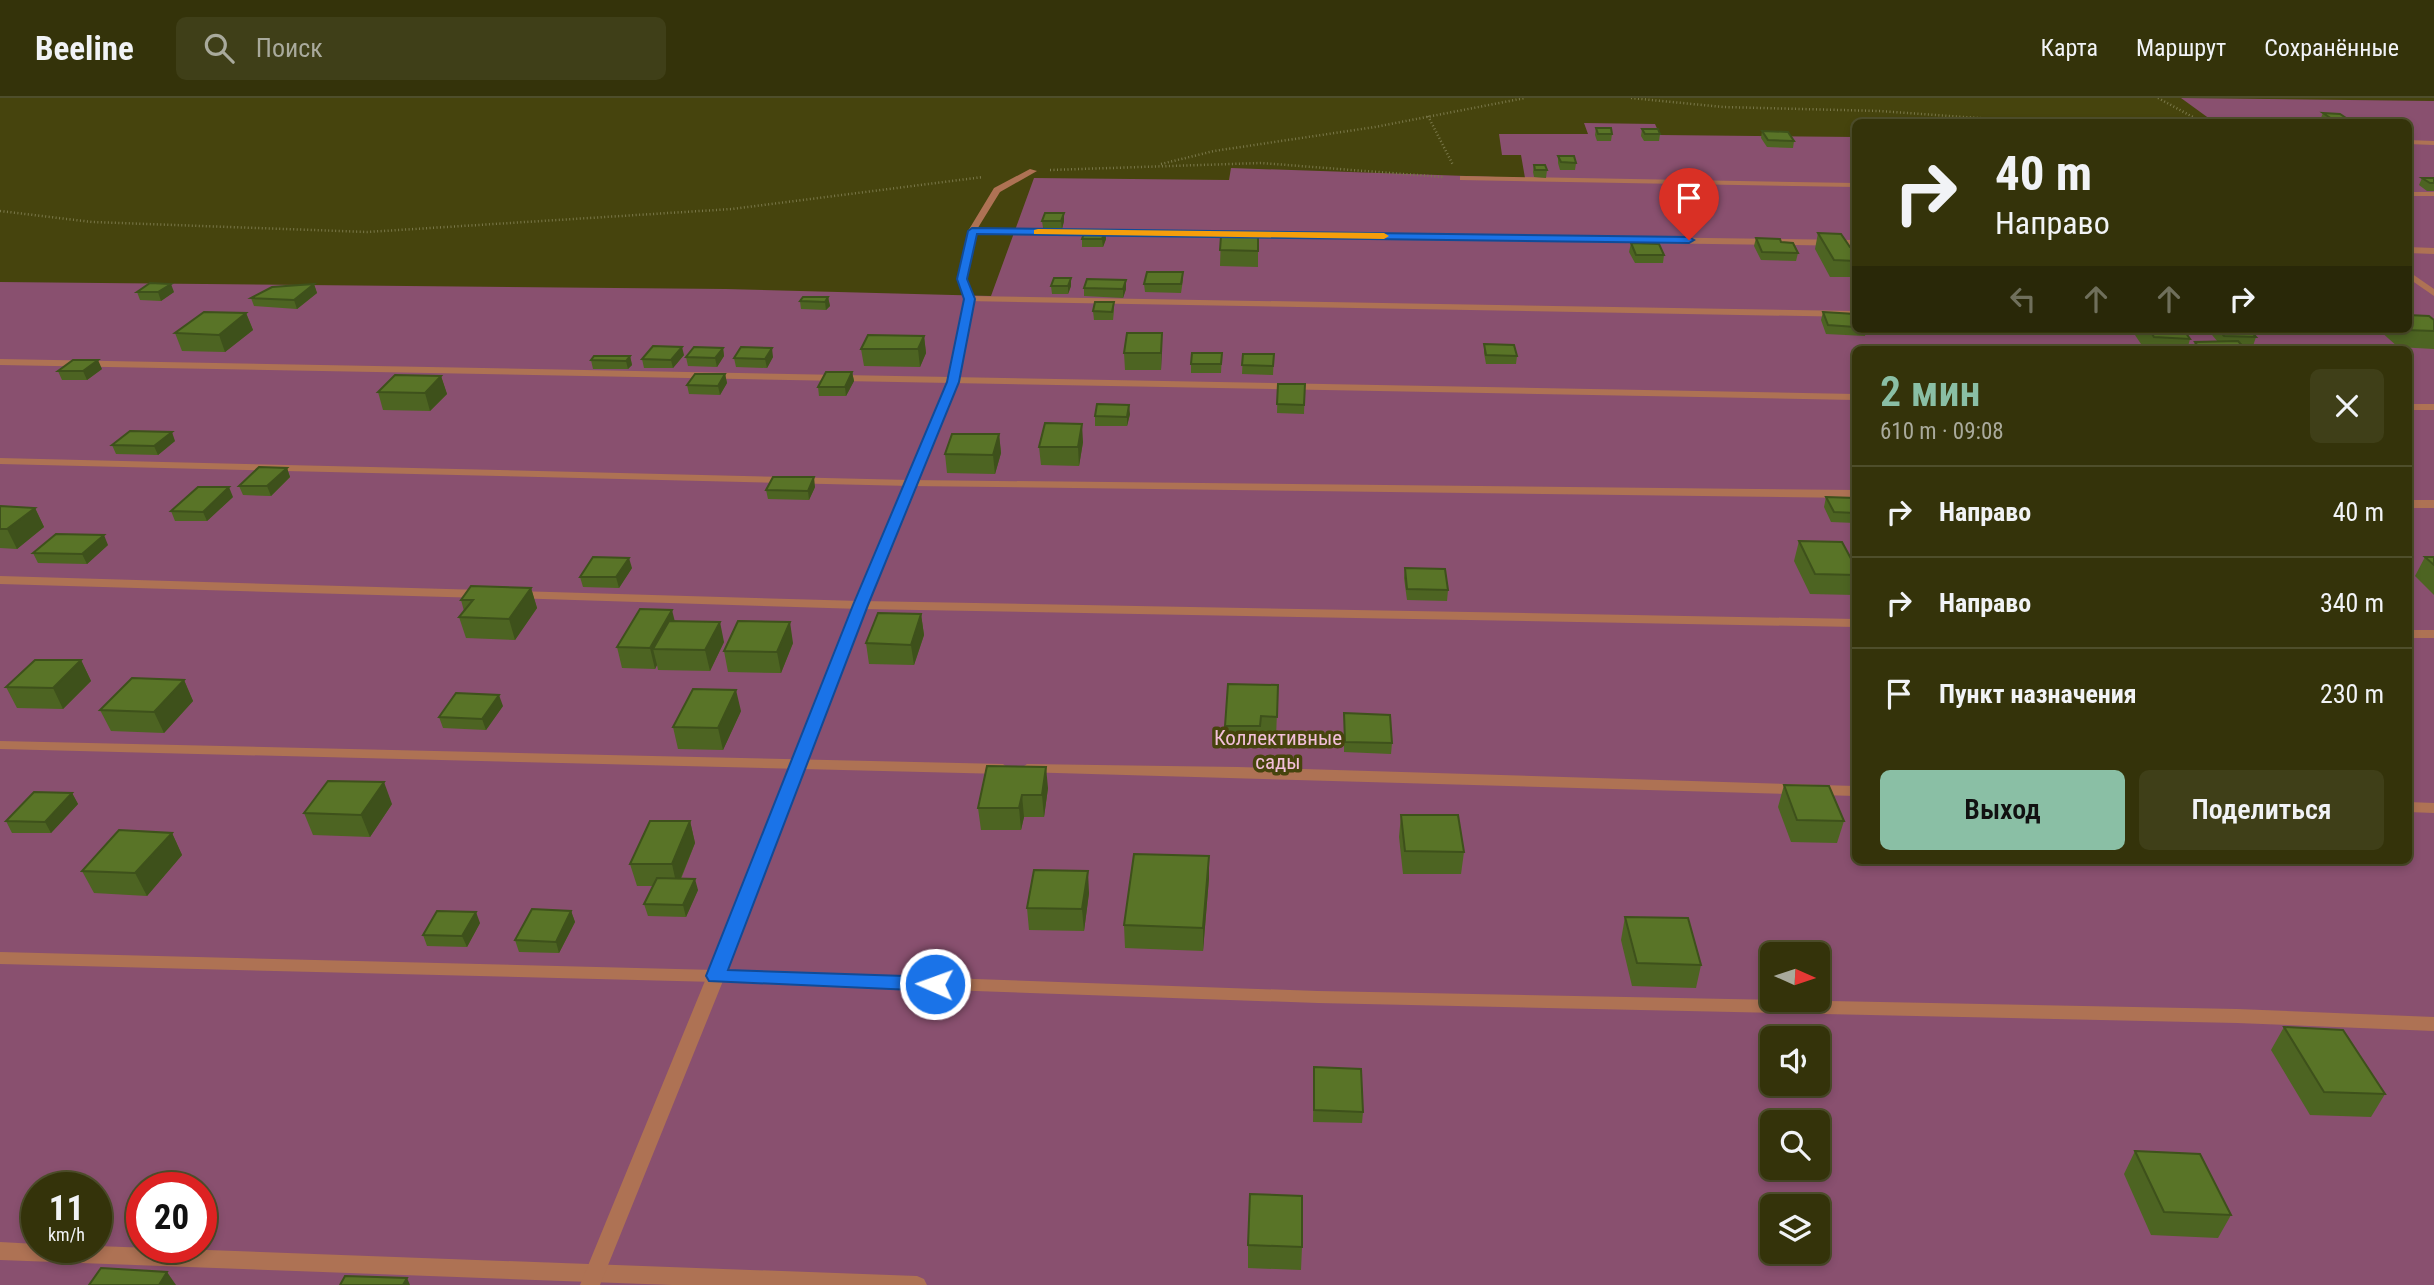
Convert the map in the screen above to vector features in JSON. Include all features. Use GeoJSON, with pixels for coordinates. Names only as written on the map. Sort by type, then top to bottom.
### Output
{"type":"FeatureCollection","features":[{"type":"Feature","properties":{"kind":"street"},"geometry":{"type":"LineString","coordinates":[[2412,142],[2434,143]]}},
{"type":"Feature","properties":{"kind":"street"},"geometry":{"type":"LineString","coordinates":[[592,1279],[953,382],[969,299],[962,279],[972,231],[998,190],[1033,171]]}},
{"type":"Feature","properties":{"kind":"street"},"geometry":{"type":"LineString","coordinates":[[1463,178],[1852,185]]}},
{"type":"Feature","properties":{"kind":"street"},"geometry":{"type":"LineString","coordinates":[[2412,194],[2434,194]]}},
{"type":"Feature","properties":{"kind":"street"},"geometry":{"type":"LineString","coordinates":[[972,231],[1852,243]]}},
{"type":"Feature","properties":{"kind":"street"},"geometry":{"type":"LineString","coordinates":[[2412,250],[2434,251]]}},
{"type":"Feature","properties":{"kind":"street"},"geometry":{"type":"LineString","coordinates":[[2412,277],[2434,293]]}},
{"type":"Feature","properties":{"kind":"street"},"geometry":{"type":"LineString","coordinates":[[969,299],[1852,314]]}},
{"type":"Feature","properties":{"kind":"street"},"geometry":{"type":"LineString","coordinates":[[0,362],[1852,397]]}},
{"type":"Feature","properties":{"kind":"street"},"geometry":{"type":"LineString","coordinates":[[2412,407],[2434,407]]}},
{"type":"Feature","properties":{"kind":"street"},"geometry":{"type":"LineString","coordinates":[[0,461],[911,483],[1852,494]]}},
{"type":"Feature","properties":{"kind":"street"},"geometry":{"type":"LineString","coordinates":[[2412,504],[2434,504]]}},
{"type":"Feature","properties":{"kind":"street"},"geometry":{"type":"LineString","coordinates":[[0,580],[861,605],[1852,624]]}},
{"type":"Feature","properties":{"kind":"street"},"geometry":{"type":"LineString","coordinates":[[2412,634],[2434,634]]}},
{"type":"Feature","properties":{"kind":"street"},"geometry":{"type":"LineString","coordinates":[[0,745],[799,766],[1224,772],[1852,791]]}},
{"type":"Feature","properties":{"kind":"street"},"geometry":{"type":"LineString","coordinates":[[2412,807],[2434,808]]}},
{"type":"Feature","properties":{"kind":"street"},"geometry":{"type":"LineString","coordinates":[[0,958],[716,976],[1318,998],[2223,1016],[2434,1024]]}},
{"type":"Feature","properties":{"kind":"street"},"geometry":{"type":"LineString","coordinates":[[0,1251],[592,1279],[917,1285]]}},
{"type":"Feature","properties":{"kind":"path"},"geometry":{"type":"LineString","coordinates":[[1152,167],[1214,151],[1375,127],[1525,98]]}},
{"type":"Feature","properties":{"kind":"path"},"geometry":{"type":"LineString","coordinates":[[1631,98],[1723,107],[1880,111],[1993,119]]}},
{"type":"Feature","properties":{"kind":"path"},"geometry":{"type":"LineString","coordinates":[[2158,98],[2196,119]]}},
{"type":"Feature","properties":{"kind":"path"},"geometry":{"type":"LineString","coordinates":[[1428,116],[1463,178]]}},
{"type":"Feature","properties":{"kind":"path"},"geometry":{"type":"LineString","coordinates":[[0,211],[92,222],[367,232],[732,209],[1033,171],[1261,163],[1463,178]]}},
{"type":"Feature","properties":{"kind":"green space","name":"Коллективные сады"},"geometry":{"type":"Polygon","coordinates":[[[2181,98],[2434,101],[2434,1285],[0,1285],[0,282],[726,289],[991,296],[1034,178],[1229,180],[1231,168],[1525,178],[1521,155],[1502,155],[1499,134],[1588,134],[1584,123],[1655,124],[1660,135],[1852,137],[1852,333],[2412,333],[2412,119],[2210,119],[2181,98]]]}},
{"type":"Feature","properties":{"kind":"building"},"geometry":{"type":"Polygon","coordinates":[[[2323,113],[2340,114],[2348,119],[2332,119],[2323,113]]]}},
{"type":"Feature","properties":{"kind":"building"},"geometry":{"type":"Polygon","coordinates":[[[1596,128],[1611,128],[1612,134],[1598,134],[1596,128]]]}},
{"type":"Feature","properties":{"kind":"building"},"geometry":{"type":"Polygon","coordinates":[[[1642,129],[1658,129],[1660,134],[1645,134],[1642,129]]]}},
{"type":"Feature","properties":{"kind":"building"},"geometry":{"type":"Polygon","coordinates":[[[1762,131],[1788,132],[1794,141],[1768,140],[1762,131]]]}},
{"type":"Feature","properties":{"kind":"building"},"geometry":{"type":"Polygon","coordinates":[[[1558,156],[1574,156],[1576,163],[1561,162],[1558,156]]]}},
{"type":"Feature","properties":{"kind":"building"},"geometry":{"type":"Polygon","coordinates":[[[1534,165],[1545,165],[1547,170],[1535,170],[1534,165]]]}},
{"type":"Feature","properties":{"kind":"building"},"geometry":{"type":"Polygon","coordinates":[[[2422,178],[2434,178],[2434,183],[2430,183],[2422,178]]]}},
{"type":"Feature","properties":{"kind":"building"},"geometry":{"type":"Polygon","coordinates":[[[1045,213],[1064,213],[1061,221],[1042,221],[1045,213]]]}},
{"type":"Feature","properties":{"kind":"building"},"geometry":{"type":"Polygon","coordinates":[[[1085,231],[1105,231],[1102,239],[1082,239],[1085,231]]]}},
{"type":"Feature","properties":{"kind":"building"},"geometry":{"type":"Polygon","coordinates":[[[1818,233],[1841,234],[1852,247],[1852,261],[1834,260],[1818,233]]]}},
{"type":"Feature","properties":{"kind":"building"},"geometry":{"type":"Polygon","coordinates":[[[1221,236],[1258,236],[1258,251],[1220,250],[1221,236]]]}},
{"type":"Feature","properties":{"kind":"building"},"geometry":{"type":"Polygon","coordinates":[[[1756,238],[1780,239],[1781,242],[1793,243],[1798,253],[1762,252],[1756,238]]]}},
{"type":"Feature","properties":{"kind":"building"},"geometry":{"type":"Polygon","coordinates":[[[1631,243],[1659,244],[1664,255],[1636,255],[1631,243]]]}},
{"type":"Feature","properties":{"kind":"building"},"geometry":{"type":"Polygon","coordinates":[[[1147,272],[1183,272],[1181,284],[1144,284],[1147,272]]]}},
{"type":"Feature","properties":{"kind":"building"},"geometry":{"type":"Polygon","coordinates":[[[1054,278],[1071,278],[1068,286],[1051,286],[1054,278]]]}},
{"type":"Feature","properties":{"kind":"building"},"geometry":{"type":"Polygon","coordinates":[[[1087,279],[1126,280],[1123,289],[1084,288],[1087,279]]]}},
{"type":"Feature","properties":{"kind":"building"},"geometry":{"type":"Polygon","coordinates":[[[150,283],[171,284],[158,292],[137,292],[150,283]]]}},
{"type":"Feature","properties":{"kind":"building"},"geometry":{"type":"Polygon","coordinates":[[[314,284],[294,300],[251,298],[272,287],[314,284]]]}},
{"type":"Feature","properties":{"kind":"building"},"geometry":{"type":"Polygon","coordinates":[[[803,297],[828,297],[825,302],[800,301],[803,297]]]}},
{"type":"Feature","properties":{"kind":"building"},"geometry":{"type":"Polygon","coordinates":[[[1095,302],[1114,302],[1112,312],[1093,311],[1095,302]]]}},
{"type":"Feature","properties":{"kind":"building"},"geometry":{"type":"Polygon","coordinates":[[[204,312],[246,313],[219,335],[175,333],[204,312]]]}},
{"type":"Feature","properties":{"kind":"building"},"geometry":{"type":"Polygon","coordinates":[[[1823,312],[1852,314],[1852,327],[1828,325],[1823,312]]]}},
{"type":"Feature","properties":{"kind":"building"},"geometry":{"type":"Polygon","coordinates":[[[2412,315],[2429,316],[2434,320],[2434,331],[2412,330],[2412,315]]]}},
{"type":"Feature","properties":{"kind":"building"},"geometry":{"type":"Polygon","coordinates":[[[1127,333],[1162,333],[1161,353],[1124,353],[1127,333]]]}},
{"type":"Feature","properties":{"kind":"building"},"geometry":{"type":"Polygon","coordinates":[[[2152,333],[2186,333],[2190,339],[2154,337],[2152,333]]]}},
{"type":"Feature","properties":{"kind":"building"},"geometry":{"type":"Polygon","coordinates":[[[2221,333],[2252,333],[2256,337],[2224,336],[2221,333]]]}},
{"type":"Feature","properties":{"kind":"building"},"geometry":{"type":"Polygon","coordinates":[[[868,335],[924,336],[918,349],[861,349],[868,335]]]}},
{"type":"Feature","properties":{"kind":"building"},"geometry":{"type":"Polygon","coordinates":[[[2238,341],[2242,346],[2198,346],[2195,342],[2238,341]]]}},
{"type":"Feature","properties":{"kind":"building"},"geometry":{"type":"Polygon","coordinates":[[[1484,344],[1514,345],[1517,356],[1486,355],[1484,344]]]}},
{"type":"Feature","properties":{"kind":"building"},"geometry":{"type":"Polygon","coordinates":[[[653,346],[682,347],[671,360],[642,359],[653,346]]]}},
{"type":"Feature","properties":{"kind":"building"},"geometry":{"type":"Polygon","coordinates":[[[694,347],[723,348],[715,358],[686,357],[694,347]]]}},
{"type":"Feature","properties":{"kind":"building"},"geometry":{"type":"Polygon","coordinates":[[[741,347],[772,348],[765,359],[734,358],[741,347]]]}},
{"type":"Feature","properties":{"kind":"building"},"geometry":{"type":"Polygon","coordinates":[[[1192,353],[1222,353],[1221,364],[1191,364],[1192,353]]]}},
{"type":"Feature","properties":{"kind":"building"},"geometry":{"type":"Polygon","coordinates":[[[1243,354],[1274,354],[1273,366],[1242,365],[1243,354]]]}},
{"type":"Feature","properties":{"kind":"building"},"geometry":{"type":"Polygon","coordinates":[[[594,356],[630,356],[626,361],[591,360],[594,356]]]}},
{"type":"Feature","properties":{"kind":"building"},"geometry":{"type":"Polygon","coordinates":[[[73,360],[98,360],[83,371],[58,371],[73,360]]]}},
{"type":"Feature","properties":{"kind":"building"},"geometry":{"type":"Polygon","coordinates":[[[826,372],[852,372],[845,387],[818,387],[826,372]]]}},
{"type":"Feature","properties":{"kind":"building"},"geometry":{"type":"Polygon","coordinates":[[[695,374],[725,374],[718,386],[687,385],[695,374]]]}},
{"type":"Feature","properties":{"kind":"building"},"geometry":{"type":"Polygon","coordinates":[[[395,375],[441,376],[425,393],[378,392],[395,375]]]}},
{"type":"Feature","properties":{"kind":"building"},"geometry":{"type":"Polygon","coordinates":[[[1278,384],[1305,384],[1304,405],[1277,404],[1278,384]]]}},
{"type":"Feature","properties":{"kind":"building"},"geometry":{"type":"Polygon","coordinates":[[[1097,404],[1129,405],[1127,417],[1095,416],[1097,404]]]}},
{"type":"Feature","properties":{"kind":"building"},"geometry":{"type":"Polygon","coordinates":[[[1045,423],[1082,424],[1078,447],[1039,447],[1045,423]]]}},
{"type":"Feature","properties":{"kind":"building"},"geometry":{"type":"Polygon","coordinates":[[[130,431],[172,432],[154,446],[112,445],[130,431]]]}},
{"type":"Feature","properties":{"kind":"building"},"geometry":{"type":"Polygon","coordinates":[[[952,434],[999,434],[993,455],[945,454],[952,434]]]}},
{"type":"Feature","properties":{"kind":"building"},"geometry":{"type":"Polygon","coordinates":[[[259,467],[287,468],[267,486],[239,486],[259,467]]]}},
{"type":"Feature","properties":{"kind":"building"},"geometry":{"type":"Polygon","coordinates":[[[773,477],[814,477],[808,491],[766,490],[773,477]]]}},
{"type":"Feature","properties":{"kind":"building"},"geometry":{"type":"Polygon","coordinates":[[[198,487],[229,487],[203,512],[171,511],[198,487]]]}},
{"type":"Feature","properties":{"kind":"building"},"geometry":{"type":"Polygon","coordinates":[[[1826,497],[1852,498],[1852,513],[1834,512],[1826,497]]]}},
{"type":"Feature","properties":{"kind":"building"},"geometry":{"type":"Polygon","coordinates":[[[0,506],[35,508],[7,529],[0,529],[0,506]]]}},
{"type":"Feature","properties":{"kind":"building"},"geometry":{"type":"Polygon","coordinates":[[[56,534],[104,535],[82,554],[33,553],[56,534]]]}},
{"type":"Feature","properties":{"kind":"building"},"geometry":{"type":"Polygon","coordinates":[[[1799,541],[1842,542],[1852,560],[1852,575],[1815,574],[1799,541]]]}},
{"type":"Feature","properties":{"kind":"building"},"geometry":{"type":"Polygon","coordinates":[[[593,557],[629,558],[616,577],[580,577],[593,557]]]}},
{"type":"Feature","properties":{"kind":"building"},"geometry":{"type":"Polygon","coordinates":[[[2425,557],[2434,557],[2434,565],[2425,557]]]}},
{"type":"Feature","properties":{"kind":"building"},"geometry":{"type":"Polygon","coordinates":[[[1405,568],[1445,569],[1448,590],[1407,589],[1405,568]]]}},
{"type":"Feature","properties":{"kind":"building"},"geometry":{"type":"Polygon","coordinates":[[[471,586],[531,588],[509,619],[459,617],[473,600],[461,600],[471,586]]]}},
{"type":"Feature","properties":{"kind":"building"},"geometry":{"type":"Polygon","coordinates":[[[640,609],[672,610],[650,648],[617,647],[640,609]]]}},
{"type":"Feature","properties":{"kind":"building"},"geometry":{"type":"Polygon","coordinates":[[[878,613],[921,614],[911,645],[866,643],[878,613]]]}},
{"type":"Feature","properties":{"kind":"building"},"geometry":{"type":"Polygon","coordinates":[[[669,621],[720,622],[705,650],[653,649],[669,621]]]}},
{"type":"Feature","properties":{"kind":"building"},"geometry":{"type":"Polygon","coordinates":[[[738,621],[790,622],[777,652],[724,651],[738,621]]]}},
{"type":"Feature","properties":{"kind":"building"},"geometry":{"type":"Polygon","coordinates":[[[35,660],[81,660],[53,688],[6,687],[35,660]]]}},
{"type":"Feature","properties":{"kind":"building"},"geometry":{"type":"Polygon","coordinates":[[[132,678],[184,680],[154,712],[100,710],[132,678]]]}},
{"type":"Feature","properties":{"kind":"building"},"geometry":{"type":"Polygon","coordinates":[[[1228,684],[1278,685],[1277,717],[1261,716],[1260,726],[1225,726],[1228,684]]]}},
{"type":"Feature","properties":{"kind":"building"},"geometry":{"type":"Polygon","coordinates":[[[693,689],[736,690],[718,728],[673,727],[693,689]]]}},
{"type":"Feature","properties":{"kind":"building"},"geometry":{"type":"Polygon","coordinates":[[[456,693],[499,695],[482,719],[439,717],[456,693]]]}},
{"type":"Feature","properties":{"kind":"building"},"geometry":{"type":"Polygon","coordinates":[[[1344,713],[1390,715],[1392,743],[1345,742],[1344,713]]]}},
{"type":"Feature","properties":{"kind":"building"},"geometry":{"type":"Polygon","coordinates":[[[987,766],[1046,767],[1042,795],[1022,795],[1019,808],[978,808],[987,766]]]}},
{"type":"Feature","properties":{"kind":"building"},"geometry":{"type":"Polygon","coordinates":[[[328,781],[384,782],[361,815],[304,813],[328,781]]]}},
{"type":"Feature","properties":{"kind":"building"},"geometry":{"type":"Polygon","coordinates":[[[1784,785],[1829,786],[1844,821],[1797,820],[1784,785]]]}},
{"type":"Feature","properties":{"kind":"building"},"geometry":{"type":"Polygon","coordinates":[[[34,792],[72,793],[45,822],[6,821],[34,792]]]}},
{"type":"Feature","properties":{"kind":"building"},"geometry":{"type":"Polygon","coordinates":[[[1401,815],[1458,815],[1464,852],[1405,851],[1401,815]]]}},
{"type":"Feature","properties":{"kind":"building"},"geometry":{"type":"Polygon","coordinates":[[[650,821],[690,821],[672,864],[630,864],[650,821]]]}},
{"type":"Feature","properties":{"kind":"building"},"geometry":{"type":"Polygon","coordinates":[[[119,830],[172,833],[135,873],[82,871],[119,830]]]}},
{"type":"Feature","properties":{"kind":"building"},"geometry":{"type":"Polygon","coordinates":[[[1134,854],[1209,856],[1203,928],[1124,925],[1134,854]]]}},
{"type":"Feature","properties":{"kind":"building"},"geometry":{"type":"Polygon","coordinates":[[[1034,870],[1088,871],[1082,909],[1027,908],[1034,870]]]}},
{"type":"Feature","properties":{"kind":"building"},"geometry":{"type":"Polygon","coordinates":[[[657,878],[695,879],[683,905],[644,904],[657,878]]]}},
{"type":"Feature","properties":{"kind":"building"},"geometry":{"type":"Polygon","coordinates":[[[532,909],[571,911],[556,942],[515,940],[532,909]]]}},
{"type":"Feature","properties":{"kind":"building"},"geometry":{"type":"Polygon","coordinates":[[[437,911],[476,912],[462,936],[423,935],[437,911]]]}},
{"type":"Feature","properties":{"kind":"building"},"geometry":{"type":"Polygon","coordinates":[[[1625,917],[1688,918],[1701,965],[1637,963],[1625,917]]]}},
{"type":"Feature","properties":{"kind":"building"},"geometry":{"type":"Polygon","coordinates":[[[2284,1027],[2343,1030],[2385,1094],[2324,1092],[2284,1027]]]}},
{"type":"Feature","properties":{"kind":"building"},"geometry":{"type":"Polygon","coordinates":[[[1314,1067],[1361,1069],[1363,1112],[1314,1110],[1314,1067]]]}},
{"type":"Feature","properties":{"kind":"building"},"geometry":{"type":"Polygon","coordinates":[[[2135,1151],[2200,1154],[2231,1215],[2164,1212],[2135,1151]]]}},
{"type":"Feature","properties":{"kind":"building"},"geometry":{"type":"Polygon","coordinates":[[[1250,1194],[1302,1196],[1302,1247],[1248,1245],[1250,1194]]]}},
{"type":"Feature","properties":{"kind":"building"},"geometry":{"type":"Polygon","coordinates":[[[101,1268],[167,1272],[159,1285],[89,1285],[101,1268]]]}},
{"type":"Feature","properties":{"kind":"building"},"geometry":{"type":"Polygon","coordinates":[[[345,1276],[407,1278],[403,1285],[340,1285],[345,1276]]]}},
{"type":"Feature","properties":{"kind":"slow traffic"},"geometry":{"type":"LineString","coordinates":[[1038,232],[1384,236]]}},
{"type":"Feature","properties":{"kind":"route"},"geometry":{"type":"LineString","coordinates":[[935,984],[716,976],[861,605],[953,382],[969,299],[962,279],[972,231],[1689,240]]}}]}
